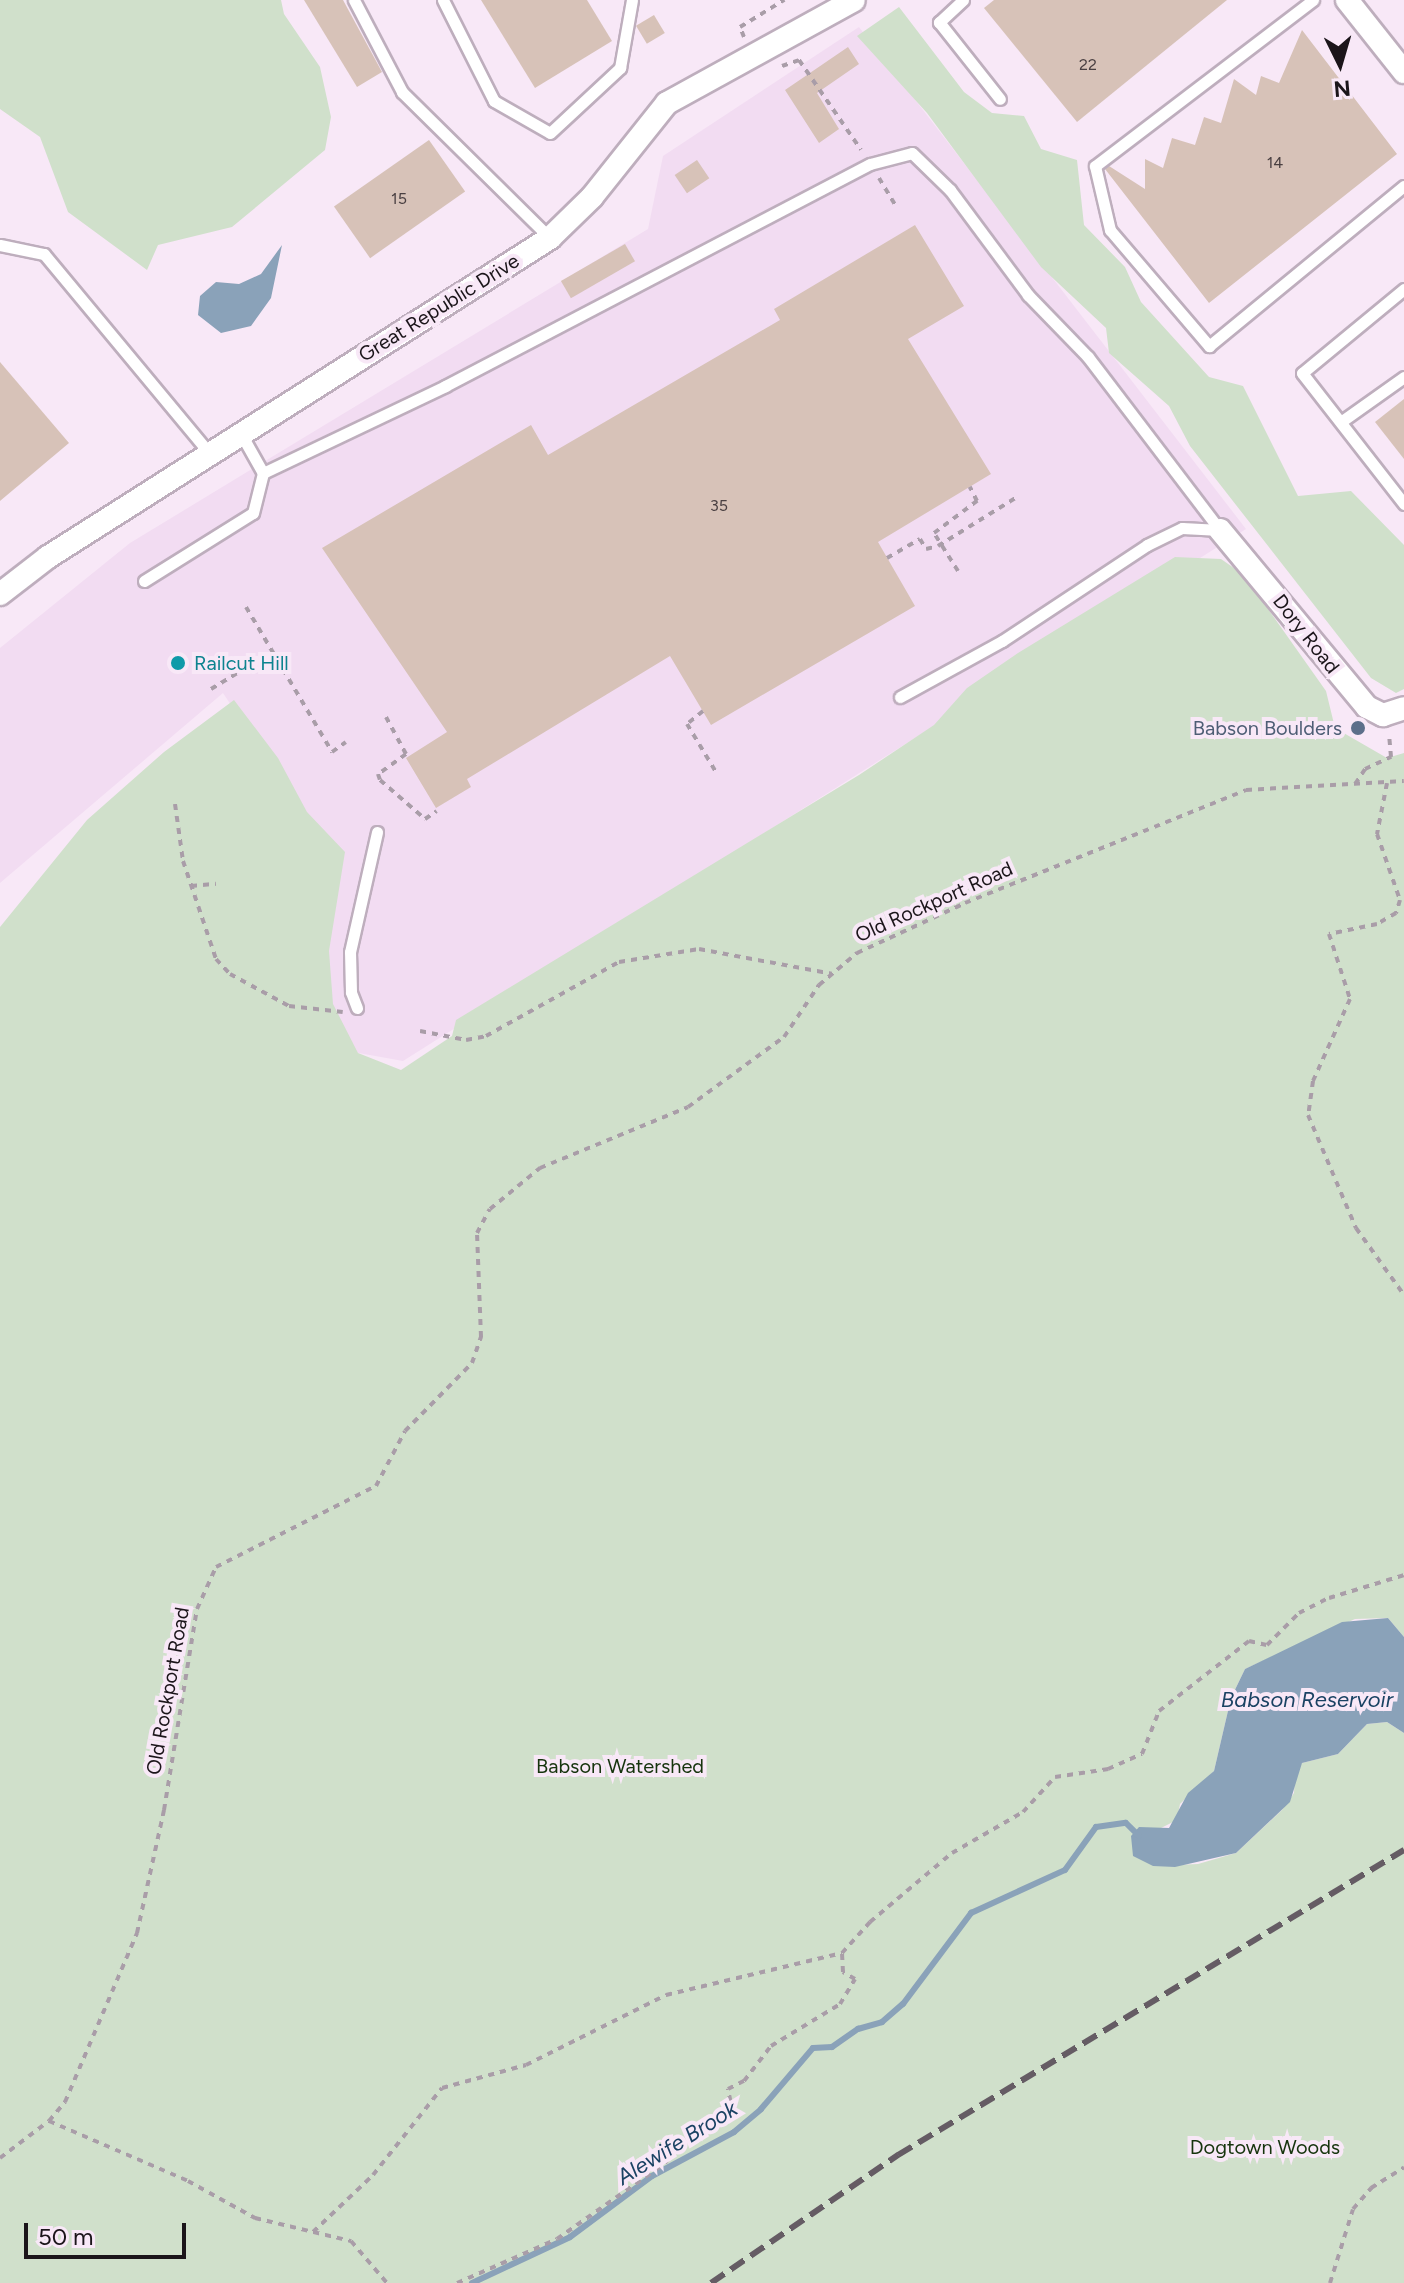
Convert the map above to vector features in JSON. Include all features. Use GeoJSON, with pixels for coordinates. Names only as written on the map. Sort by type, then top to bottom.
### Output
{"type":"FeatureCollection","features":[{"type":"Feature","properties":{"kind":"street","name":"Great Republic Drive"},"geometry":{"type":"LineString","coordinates":[[0,594],[48,557],[550,238],[592,197],[667,103],[854,0]]}},
{"type":"Feature","properties":{"kind":"street"},"geometry":{"type":"LineString","coordinates":[[1347,0],[1404,72]]}},
{"type":"Feature","properties":{"kind":"street","name":"Dory Road"},"geometry":{"type":"LineString","coordinates":[[1220,530],[1338,676],[1367,707],[1393,712]]}},
{"type":"Feature","properties":{"kind":"lane"},"geometry":{"type":"LineString","coordinates":[[354,0],[402,92],[550,238]]}},
{"type":"Feature","properties":{"kind":"lane"},"geometry":{"type":"LineString","coordinates":[[443,0],[494,101],[550,133],[620,68],[632,0]]}},
{"type":"Feature","properties":{"kind":"lane"},"geometry":{"type":"LineString","coordinates":[[963,0],[939,22],[1000,99]]}},
{"type":"Feature","properties":{"kind":"lane"},"geometry":{"type":"LineString","coordinates":[[1313,0],[1095,166],[1110,230],[1209,346],[1404,186]]}},
{"type":"Feature","properties":{"kind":"lane"},"geometry":{"type":"LineString","coordinates":[[263,473],[445,386],[870,164],[912,153],[950,190],[1028,295],[1088,357],[1173,463],[1220,530]]}},
{"type":"Feature","properties":{"kind":"lane"},"geometry":{"type":"LineString","coordinates":[[0,245],[44,254],[210,454]]}},
{"type":"Feature","properties":{"kind":"lane"},"geometry":{"type":"LineString","coordinates":[[1404,289],[1302,373],[1404,504]]}},
{"type":"Feature","properties":{"kind":"lane"},"geometry":{"type":"LineString","coordinates":[[1342,421],[1404,377]]}},
{"type":"Feature","properties":{"kind":"lane"},"geometry":{"type":"LineString","coordinates":[[144,581],[253,513],[263,473],[241,434]]}},
{"type":"Feature","properties":{"kind":"lane"},"geometry":{"type":"LineString","coordinates":[[900,697],[1002,641],[1147,545],[1182,528],[1220,530]]}},
{"type":"Feature","properties":{"kind":"lane"},"geometry":{"type":"LineString","coordinates":[[357,1008],[351,992],[350,952],[377,832]]}},
{"type":"Feature","properties":{"kind":"path"},"geometry":{"type":"LineString","coordinates":[[751,54],[740,27],[784,0]]}},
{"type":"Feature","properties":{"kind":"path"},"geometry":{"type":"LineString","coordinates":[[776,69],[799,60],[895,205]]}},
{"type":"Feature","properties":{"kind":"path"},"geometry":{"type":"LineString","coordinates":[[958,571],[938,546],[934,533],[977,501],[970,487]]}},
{"type":"Feature","properties":{"kind":"path"},"geometry":{"type":"LineString","coordinates":[[887,558],[920,539],[926,549],[938,546],[1017,497]]}},
{"type":"Feature","properties":{"kind":"path"},"geometry":{"type":"LineString","coordinates":[[246,607],[332,752],[346,742]]}},
{"type":"Feature","properties":{"kind":"path"},"geometry":{"type":"LineString","coordinates":[[211,689],[272,652]]}},
{"type":"Feature","properties":{"kind":"path"},"geometry":{"type":"LineString","coordinates":[[703,711],[687,724],[716,772]]}},
{"type":"Feature","properties":{"kind":"path"},"geometry":{"type":"LineString","coordinates":[[1355,784],[1365,769],[1391,757],[1393,712]]}},
{"type":"Feature","properties":{"kind":"path"},"geometry":{"type":"LineString","coordinates":[[386,717],[406,754],[378,774],[380,780],[425,819],[437,811]]}},
{"type":"Feature","properties":{"kind":"path","name":"Old Rockport Road"},"geometry":{"type":"LineString","coordinates":[[0,2158],[49,2121],[65,2102],[137,1933],[164,1810],[197,1609],[216,1567],[376,1486],[405,1431],[472,1363],[481,1337],[477,1233],[490,1209],[540,1168],[688,1107],[784,1037],[832,974],[857,953],[965,903],[1246,790],[1404,781]]}},
{"type":"Feature","properties":{"kind":"path"},"geometry":{"type":"LineString","coordinates":[[1387,782],[1377,834],[1400,900],[1396,913],[1377,924],[1329,934],[1350,999],[1313,1081],[1308,1115],[1356,1228],[1404,1295]]}},
{"type":"Feature","properties":{"kind":"path"},"geometry":{"type":"LineString","coordinates":[[175,804],[190,886],[216,959],[230,974],[268,996],[312,1012],[357,1008]]}},
{"type":"Feature","properties":{"kind":"path"},"geometry":{"type":"LineString","coordinates":[[190,886],[216,884]]}},
{"type":"Feature","properties":{"kind":"path"},"geometry":{"type":"LineString","coordinates":[[420,1031],[466,1040],[486,1036],[619,962],[699,949],[832,974]]}},
{"type":"Feature","properties":{"kind":"path"},"geometry":{"type":"LineString","coordinates":[[313,2232],[373,2175],[442,2088],[526,2065],[666,1995],[842,1953],[952,1853],[1023,1812],[1055,1777],[1108,1769],[1142,1754],[1159,1711],[1249,1641],[1267,1645],[1299,1613],[1329,1598],[1404,1575]]}},
{"type":"Feature","properties":{"kind":"path"},"geometry":{"type":"LineString","coordinates":[[457,2283],[557,2239],[665,2163],[691,2134],[722,2124],[733,2113],[728,2089],[744,2081],[771,2046],[840,2004],[855,1979],[843,1972],[842,1953]]}},
{"type":"Feature","properties":{"kind":"path"},"geometry":{"type":"LineString","coordinates":[[49,2121],[188,2181],[255,2218],[351,2241],[387,2283]]}},
{"type":"Feature","properties":{"kind":"path"},"geometry":{"type":"LineString","coordinates":[[1330,2283],[1353,2209],[1371,2188],[1404,2167]]}},
{"type":"Feature","properties":{"kind":"shaded area"},"geometry":{"type":"Polygon","coordinates":[[[859,27],[1246,529],[403,1061],[320,1046],[337,865],[223,693],[0,883],[0,648],[130,543],[648,229],[663,156],[859,27]]]}},
{"type":"Feature","properties":{"kind":"green space"},"geometry":{"type":"Polygon","coordinates":[[[0,0],[281,0],[284,14],[320,67],[331,117],[325,150],[232,227],[158,245],[147,270],[68,212],[40,137],[0,109],[0,0]]]}},
{"type":"Feature","properties":{"kind":"green space"},"geometry":{"type":"Polygon","coordinates":[[[899,7],[964,92],[992,113],[1024,116],[1041,149],[1077,160],[1084,225],[1125,267],[1141,302],[1209,377],[1243,386],[1298,496],[1351,491],[1404,545],[1404,689],[1396,693],[1371,678],[1190,446],[1169,406],[1109,353],[1106,328],[1041,267],[927,113],[857,36],[899,7]]]}},
{"type":"Feature","properties":{"kind":"green space","name":"Babson Watershed"},"geometry":{"type":"Polygon","coordinates":[[[1175,557],[1221,559],[1244,575],[1326,691],[1335,728],[1387,758],[1404,753],[1404,1637],[1388,1618],[1355,1619],[1245,1669],[1231,1698],[1214,1771],[1180,1804],[1177,1820],[1159,1829],[1153,1866],[1198,1864],[1236,1853],[1282,1810],[1294,1793],[1295,1772],[1302,1763],[1338,1754],[1367,1724],[1387,1722],[1404,1733],[1404,2283],[0,2283],[0,927],[87,820],[164,752],[234,700],[278,758],[307,812],[345,852],[329,951],[333,1004],[358,1053],[401,1070],[452,1036],[456,1020],[859,775],[934,725],[967,688],[1018,653],[1175,557]]]}},
{"type":"Feature","properties":{"kind":"water"},"geometry":{"type":"Polygon","coordinates":[[[282,245],[271,298],[251,326],[221,333],[198,315],[200,296],[216,282],[239,284],[261,274],[282,245]]]}},
{"type":"Feature","properties":{"kind":"water","name":"Babson Reservoir"},"geometry":{"type":"Polygon","coordinates":[[[1388,1618],[1404,1637],[1404,1733],[1387,1722],[1367,1724],[1338,1754],[1302,1763],[1290,1802],[1236,1853],[1175,1867],[1153,1866],[1133,1856],[1131,1836],[1139,1827],[1169,1828],[1188,1793],[1214,1771],[1231,1698],[1245,1669],[1342,1622],[1388,1618]]]}},
{"type":"Feature","properties":{"kind":"building"},"geometry":{"type":"Polygon","coordinates":[[[304,0],[343,0],[382,72],[357,87],[304,0]]]}},
{"type":"Feature","properties":{"kind":"building"},"geometry":{"type":"Polygon","coordinates":[[[481,0],[587,0],[612,41],[535,88],[481,0]]]}},
{"type":"Feature","properties":{"kind":"building"},"geometry":{"type":"Polygon","coordinates":[[[994,0],[1227,0],[1077,122],[984,8],[994,0]]]}},
{"type":"Feature","properties":{"kind":"building"},"geometry":{"type":"Polygon","coordinates":[[[654,15],[665,33],[647,44],[636,26],[654,15]]]}},
{"type":"Feature","properties":{"kind":"building"},"geometry":{"type":"Polygon","coordinates":[[[1302,30],[1397,154],[1209,303],[1105,169],[1109,166],[1145,189],[1145,159],[1163,168],[1172,138],[1195,145],[1204,117],[1221,123],[1234,79],[1256,95],[1261,76],[1279,83],[1302,30]]]}},
{"type":"Feature","properties":{"kind":"building"},"geometry":{"type":"Polygon","coordinates":[[[848,47],[859,64],[817,93],[839,129],[819,143],[785,90],[848,47]]]}},
{"type":"Feature","properties":{"kind":"building"},"geometry":{"type":"Polygon","coordinates":[[[429,140],[465,192],[370,258],[334,207],[429,140]]]}},
{"type":"Feature","properties":{"kind":"building"},"geometry":{"type":"Polygon","coordinates":[[[697,160],[709,178],[687,193],[675,175],[697,160]]]}},
{"type":"Feature","properties":{"kind":"building"},"geometry":{"type":"Polygon","coordinates":[[[915,225],[964,306],[908,339],[991,474],[878,542],[915,606],[711,725],[670,656],[467,779],[471,787],[436,808],[406,758],[447,732],[322,548],[531,425],[548,455],[780,320],[774,309],[915,225]]]}},
{"type":"Feature","properties":{"kind":"building"},"geometry":{"type":"Polygon","coordinates":[[[625,244],[635,261],[571,298],[561,281],[625,244]]]}},
{"type":"Feature","properties":{"kind":"building"},"geometry":{"type":"Polygon","coordinates":[[[0,362],[69,443],[0,501],[0,362]]]}},
{"type":"Feature","properties":{"kind":"building"},"geometry":{"type":"Polygon","coordinates":[[[1404,399],[1404,459],[1375,422],[1404,399]]]}},
{"type":"Feature","properties":{"kind":"waterway","name":"Alewife Brook"},"geometry":{"type":"LineString","coordinates":[[472,2283],[570,2237],[652,2176],[734,2132],[761,2109],[813,2048],[832,2047],[858,2029],[882,2022],[903,2004],[971,1913],[1065,1870],[1096,1827],[1126,1823],[1139,1836]]}},
{"type":"Feature","properties":{"kind":"railway"},"geometry":{"type":"LineString","coordinates":[[711,2283],[898,2155],[1404,1850]]}},
{"type":"Feature","properties":{"kind":"place","name":"Railcut Hill"},"geometry":{"type":"Point","coordinates":[178,663]}},
{"type":"Feature","properties":{"kind":"place","name":"Babson Boulders"},"geometry":{"type":"Point","coordinates":[1358,728]}},
{"type":"Feature","properties":{"kind":"park label","name":"Dogtown Woods"},"geometry":{"type":"Point","coordinates":[1265,2147]}}]}
